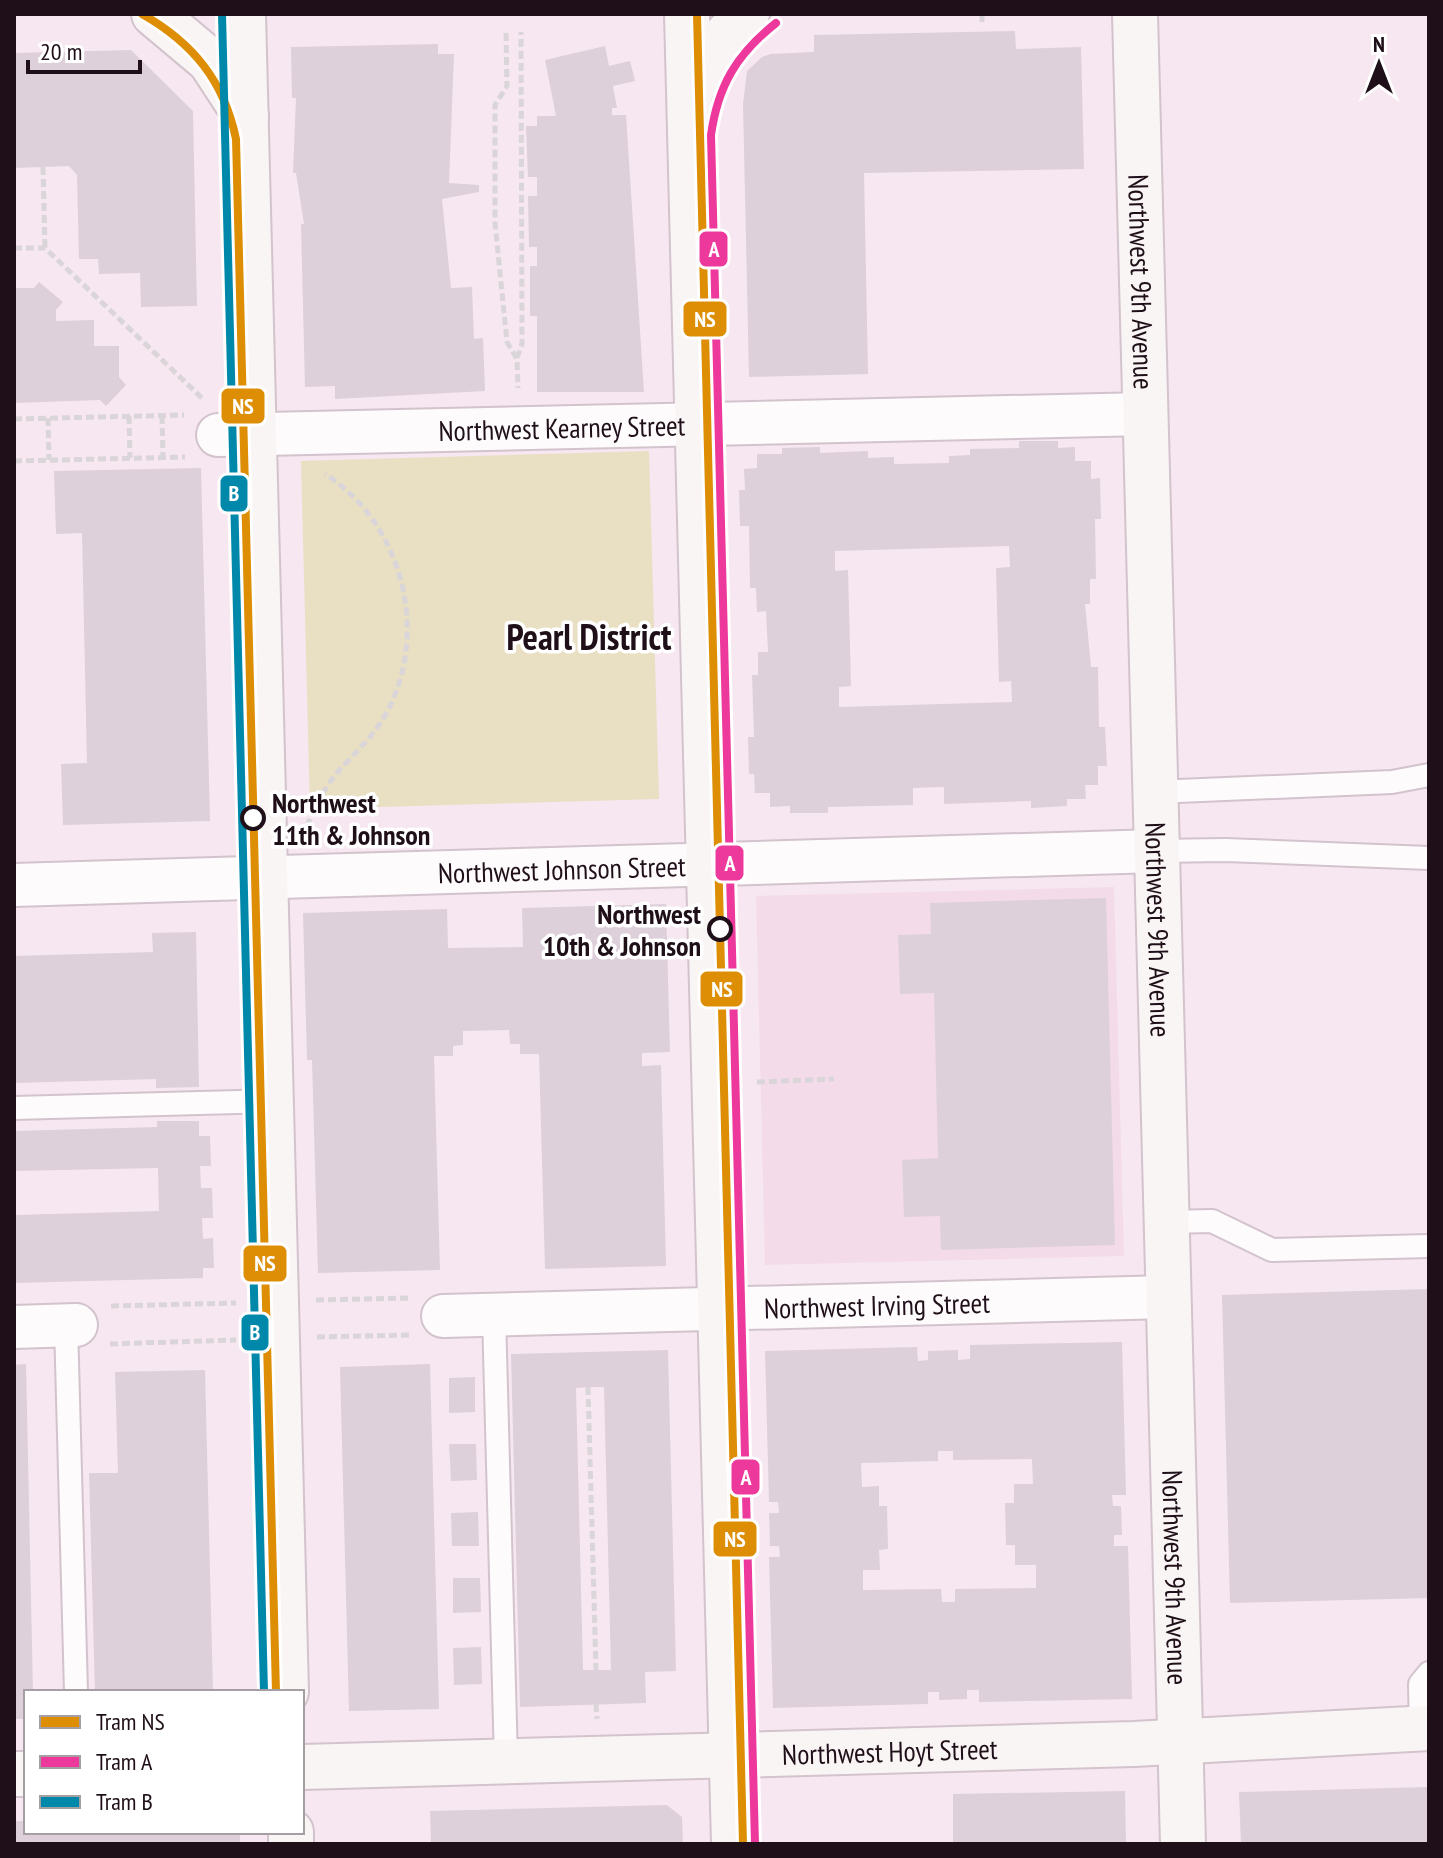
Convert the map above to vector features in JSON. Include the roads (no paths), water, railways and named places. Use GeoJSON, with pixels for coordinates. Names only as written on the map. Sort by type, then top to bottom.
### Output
{"type":"FeatureCollection","features":[{"type":"Feature","properties":{"kind":"street"},"geometry":{"type":"LineString","coordinates":[[154,14],[210,61],[246,116]]}},
{"type":"Feature","properties":{"kind":"street"},"geometry":{"type":"LineString","coordinates":[[243,14],[246,116],[222,430],[266,878],[286,1690]]}},
{"type":"Feature","properties":{"kind":"street"},"geometry":{"type":"LineString","coordinates":[[687,14],[734,1844]]}},
{"type":"Feature","properties":{"kind":"street"},"geometry":{"type":"LineString","coordinates":[[689,96],[713,49],[747,14]]}},
{"type":"Feature","properties":{"kind":"street","name":"Northwest 9th Avenue"},"geometry":{"type":"LineString","coordinates":[[1135,14],[1183,1844]]}},
{"type":"Feature","properties":{"kind":"street","name":"Northwest Kearney Street"},"geometry":{"type":"LineString","coordinates":[[222,430],[519,429],[1145,414]]}},
{"type":"Feature","properties":{"kind":"street","name":"Northwest Johnson Street"},"geometry":{"type":"LineString","coordinates":[[14,885],[1156,851]]}},
{"type":"Feature","properties":{"kind":"street","name":"Northwest Irving Street"},"geometry":{"type":"LineString","coordinates":[[443,1316],[1168,1297]]}},
{"type":"Feature","properties":{"kind":"street"},"geometry":{"type":"LineString","coordinates":[[14,1327],[71,1325]]}},
{"type":"Feature","properties":{"kind":"street","name":"Northwest Hoyt Street"},"geometry":{"type":"LineString","coordinates":[[304,1767],[1180,1741],[1425,1728]]}},
{"type":"Feature","properties":{"kind":"lane"},"geometry":{"type":"LineString","coordinates":[[1155,792],[1392,782],[1429,775]]}},
{"type":"Feature","properties":{"kind":"lane"},"geometry":{"type":"LineString","coordinates":[[1156,851],[1225,850],[1389,860],[1429,858]]}},
{"type":"Feature","properties":{"kind":"lane"},"geometry":{"type":"LineString","coordinates":[[14,1108],[272,1101]]}},
{"type":"Feature","properties":{"kind":"lane"},"geometry":{"type":"LineString","coordinates":[[1166,1222],[1212,1221],[1272,1250],[1429,1246]]}},
{"type":"Feature","properties":{"kind":"lane"},"geometry":{"type":"LineString","coordinates":[[494,1315],[506,1761]]}},
{"type":"Feature","properties":{"kind":"lane"},"geometry":{"type":"LineString","coordinates":[[71,1325],[76,1690]]}},
{"type":"Feature","properties":{"kind":"lane"},"geometry":{"type":"LineString","coordinates":[[1425,1728],[1420,1684],[1429,1673]]}},
{"type":"Feature","properties":{"kind":"tram line","name":"NS"},"geometry":{"type":"LineString","coordinates":[[142,14],[177,38],[204,66],[223,99],[236,139],[276,1690]]}},
{"type":"Feature","properties":{"kind":"tram line","name":"B"},"geometry":{"type":"LineString","coordinates":[[222,14],[264,1690]]}},
{"type":"Feature","properties":{"kind":"tram line","name":"NS"},"geometry":{"type":"LineString","coordinates":[[697,14],[743,1844]]}},
{"type":"Feature","properties":{"kind":"tram line","name":"A"},"geometry":{"type":"LineString","coordinates":[[755,1844],[711,135],[719,101],[732,72],[750,47],[776,23]]}},
{"type":"Feature","properties":{"kind":"place","name":"Northwest 11th & Johnson"},"geometry":{"type":"Point","coordinates":[253,818]}},
{"type":"Feature","properties":{"kind":"place","name":"Northwest 10th & Johnson"},"geometry":{"type":"Point","coordinates":[720,929]}},
{"type":"Feature","properties":{"kind":"district","name":"Pearl District"},"geometry":{"type":"Point","coordinates":[589,636]}}]}
